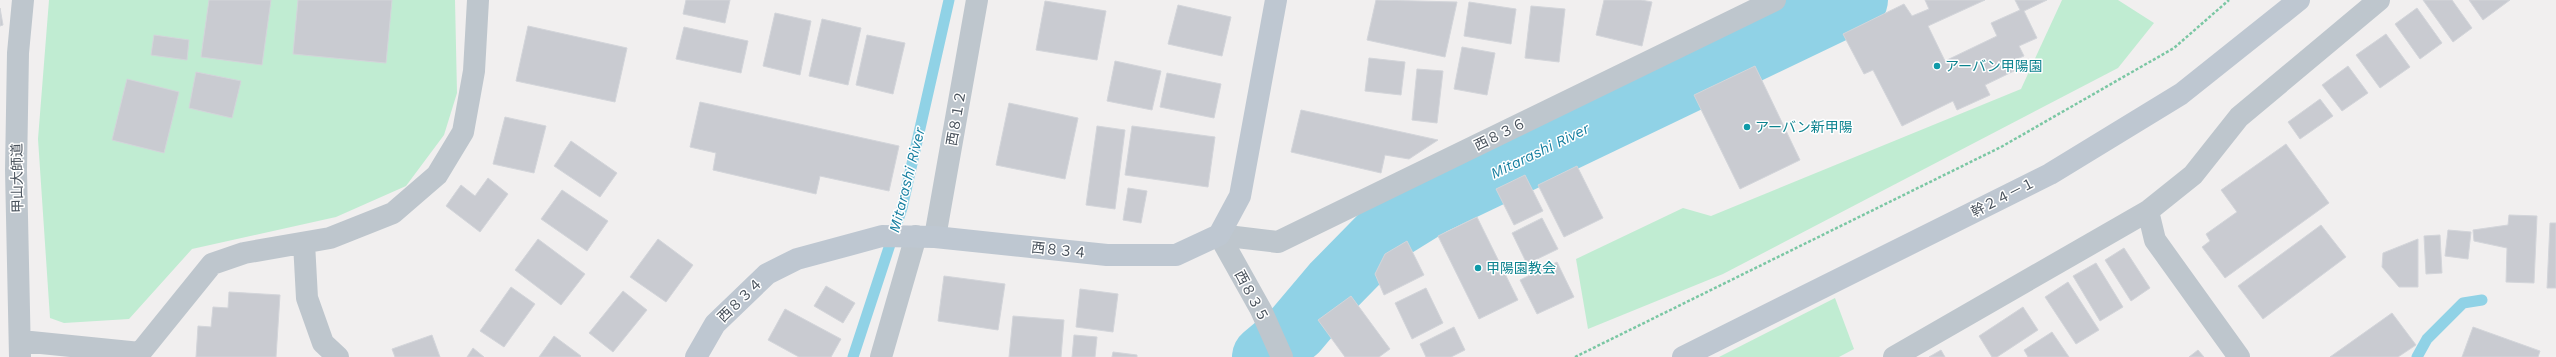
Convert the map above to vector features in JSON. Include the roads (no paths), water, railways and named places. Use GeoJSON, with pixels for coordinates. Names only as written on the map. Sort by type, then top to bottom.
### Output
{"type":"FeatureCollection","features":[{"type":"Feature","properties":{"kind":"street","name":"甲山大師道"},"geometry":{"type":"LineString","coordinates":[[20,349],[16,170],[18,53],[23,0]]}},
{"type":"Feature","properties":{"kind":"street"},"geometry":{"type":"LineString","coordinates":[[20,349],[140,353],[212,264],[244,253],[330,238],[393,213],[437,175],[463,132],[474,72],[478,0]]}},
{"type":"Feature","properties":{"kind":"street","name":"西８１２"},"geometry":{"type":"LineString","coordinates":[[881,357],[922,237],[977,0]]}},
{"type":"Feature","properties":{"kind":"street"},"geometry":{"type":"LineString","coordinates":[[1219,235],[1240,196],[1276,0]]}},
{"type":"Feature","properties":{"kind":"street","name":"西８３６"},"geometry":{"type":"LineString","coordinates":[[1219,235],[1278,242],[1775,0]]}},
{"type":"Feature","properties":{"kind":"street","name":"幹２４－１"},"geometry":{"type":"LineString","coordinates":[[1683,357],[2050,174],[2181,94],[2299,0]]}},
{"type":"Feature","properties":{"kind":"street"},"geometry":{"type":"LineString","coordinates":[[1894,357],[2148,211],[2193,175],[2239,117],[2379,0]]}},
{"type":"Feature","properties":{"kind":"street"},"geometry":{"type":"LineString","coordinates":[[2148,211],[2156,240],[2239,357]]}},
{"type":"Feature","properties":{"kind":"street","name":"西８３４"},"geometry":{"type":"LineString","coordinates":[[696,357],[715,324],[767,274],[797,259],[882,236],[922,237],[1107,255],[1176,255],[1219,235]]}},
{"type":"Feature","properties":{"kind":"street","name":"西８３５"},"geometry":{"type":"LineString","coordinates":[[1219,235],[1269,329],[1282,357]]}},
{"type":"Feature","properties":{"kind":"street"},"geometry":{"type":"LineString","coordinates":[[304,243],[307,298],[323,343],[338,357]]}},
{"type":"Feature","properties":{"kind":"waterway","name":"Mitarashi River"},"geometry":{"type":"LineString","coordinates":[[853,357],[902,208],[949,0]]}},
{"type":"Feature","properties":{"kind":"waterway","name":"Mitarashi River"},"geometry":{"type":"LineString","coordinates":[[1264,357],[1296,330],[1334,285],[1388,230],[1430,204],[1856,0]]}},
{"type":"Feature","properties":{"kind":"waterway"},"geometry":{"type":"LineString","coordinates":[[2417,357],[2427,339],[2463,303],[2482,300]]}},
{"type":"Feature","properties":{"kind":"place","name":"アーバン甲陽園"},"geometry":{"type":"Point","coordinates":[1937,66]}},
{"type":"Feature","properties":{"kind":"place","name":"アーバン新甲陽"},"geometry":{"type":"Point","coordinates":[1747,127]}},
{"type":"Feature","properties":{"kind":"place","name":"甲陽園教会"},"geometry":{"type":"Point","coordinates":[1478,268]}}]}
